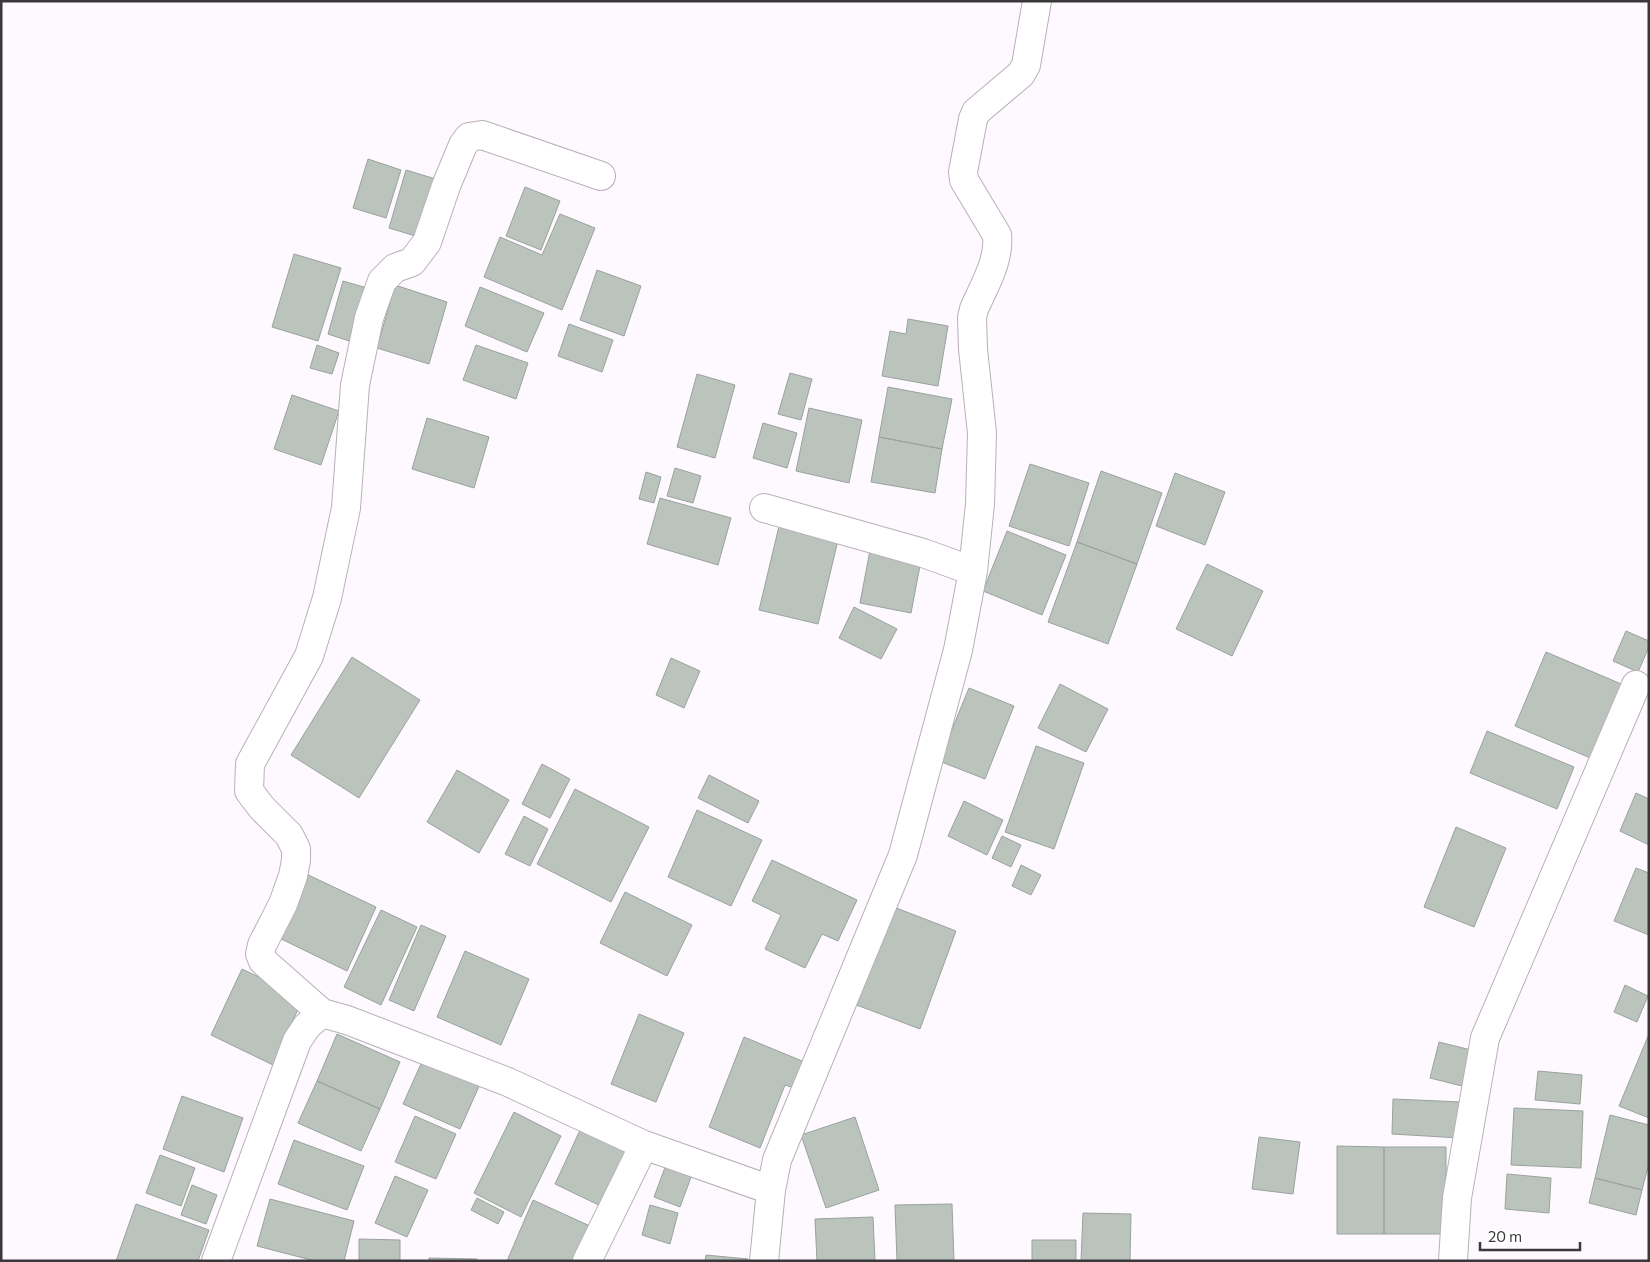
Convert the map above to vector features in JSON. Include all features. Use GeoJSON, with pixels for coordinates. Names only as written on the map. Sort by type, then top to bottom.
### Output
{"type":"FeatureCollection","features":[{"type":"Feature","properties":{"kind":"street"},"geometry":{"type":"LineString","coordinates":[[764,1261],[771,1190],[777,1160],[902,855],[958,650],[973,571],[980,504],[982,432],[973,349],[972,318],[996,256],[998,245],[997,236],[964,180],[963,172],[976,112],[1021,74],[1026,65],[1038,1]]}},
{"type":"Feature","properties":{"kind":"street"},"geometry":{"type":"LineString","coordinates":[[602,176],[482,134],[469,137],[463,145],[446,186],[427,242],[412,262],[395,268],[382,281],[369,318],[355,385],[346,508],[327,598],[309,656],[250,764],[249,791],[262,808],[289,836],[296,849],[293,876],[283,904],[262,945],[260,954],[263,961],[322,1013],[347,1020],[508,1082],[644,1145],[771,1190]]}},
{"type":"Feature","properties":{"kind":"street"},"geometry":{"type":"LineString","coordinates":[[764,508],[923,553],[973,571]]}},
{"type":"Feature","properties":{"kind":"street"},"geometry":{"type":"LineString","coordinates":[[1453,1261],[1457,1198],[1485,1038],[1636,685]]}},
{"type":"Feature","properties":{"kind":"street"},"geometry":{"type":"LineString","coordinates":[[216,1261],[297,1041],[306,1026],[322,1013]]}},
{"type":"Feature","properties":{"kind":"street"},"geometry":{"type":"LineString","coordinates":[[587,1261],[644,1145]]}},
{"type":"Feature","properties":{"kind":"building"},"geometry":{"type":"Polygon","coordinates":[[[368,159],[401,170],[386,218],[353,208],[368,159]]]}},
{"type":"Feature","properties":{"kind":"building"},"geometry":{"type":"Polygon","coordinates":[[[406,170],[439,180],[422,238],[389,228],[406,170]]]}},
{"type":"Feature","properties":{"kind":"building"},"geometry":{"type":"Polygon","coordinates":[[[525,187],[560,201],[541,250],[506,236],[525,187]]]}},
{"type":"Feature","properties":{"kind":"building"},"geometry":{"type":"Polygon","coordinates":[[[560,214],[595,228],[562,310],[484,277],[500,237],[542,255],[560,214]]]}},
{"type":"Feature","properties":{"kind":"building"},"geometry":{"type":"Polygon","coordinates":[[[294,254],[341,268],[318,341],[272,327],[294,254]]]}},
{"type":"Feature","properties":{"kind":"building"},"geometry":{"type":"Polygon","coordinates":[[[597,270],[641,286],[624,336],[580,320],[597,270]]]}},
{"type":"Feature","properties":{"kind":"building"},"geometry":{"type":"Polygon","coordinates":[[[343,281],[367,288],[352,342],[328,334],[343,281]]]}},
{"type":"Feature","properties":{"kind":"building"},"geometry":{"type":"Polygon","coordinates":[[[395,285],[447,302],[429,364],[377,348],[395,285]]]}},
{"type":"Feature","properties":{"kind":"building"},"geometry":{"type":"Polygon","coordinates":[[[480,287],[544,313],[527,352],[465,326],[480,287]]]}},
{"type":"Feature","properties":{"kind":"building"},"geometry":{"type":"Polygon","coordinates":[[[908,319],[948,326],[938,386],[882,376],[890,331],[906,334],[908,319]]]}},
{"type":"Feature","properties":{"kind":"building"},"geometry":{"type":"Polygon","coordinates":[[[569,324],[613,340],[602,372],[558,356],[569,324]]]}},
{"type":"Feature","properties":{"kind":"building"},"geometry":{"type":"Polygon","coordinates":[[[317,345],[339,353],[332,374],[310,368],[317,345]]]}},
{"type":"Feature","properties":{"kind":"building"},"geometry":{"type":"Polygon","coordinates":[[[476,345],[528,363],[516,399],[463,380],[476,345]]]}},
{"type":"Feature","properties":{"kind":"building"},"geometry":{"type":"Polygon","coordinates":[[[790,373],[812,379],[801,420],[778,414],[790,373]]]}},
{"type":"Feature","properties":{"kind":"building"},"geometry":{"type":"Polygon","coordinates":[[[697,374],[735,385],[715,458],[677,447],[697,374]]]}},
{"type":"Feature","properties":{"kind":"building"},"geometry":{"type":"Polygon","coordinates":[[[888,387],[952,399],[942,449],[879,437],[888,387]]]}},
{"type":"Feature","properties":{"kind":"building"},"geometry":{"type":"Polygon","coordinates":[[[292,395],[339,411],[321,465],[274,449],[292,395]]]}},
{"type":"Feature","properties":{"kind":"building"},"geometry":{"type":"Polygon","coordinates":[[[809,408],[862,420],[849,483],[796,471],[809,408]]]}},
{"type":"Feature","properties":{"kind":"building"},"geometry":{"type":"Polygon","coordinates":[[[427,418],[489,437],[474,488],[412,469],[427,418]]]}},
{"type":"Feature","properties":{"kind":"building"},"geometry":{"type":"Polygon","coordinates":[[[763,423],[797,433],[787,468],[753,458],[763,423]]]}},
{"type":"Feature","properties":{"kind":"building"},"geometry":{"type":"Polygon","coordinates":[[[879,437],[942,449],[935,493],[871,482],[879,437]]]}},
{"type":"Feature","properties":{"kind":"building"},"geometry":{"type":"Polygon","coordinates":[[[1030,464],[1089,483],[1069,546],[1009,526],[1030,464]]]}},
{"type":"Feature","properties":{"kind":"building"},"geometry":{"type":"Polygon","coordinates":[[[675,468],[701,476],[693,503],[667,496],[675,468]]]}},
{"type":"Feature","properties":{"kind":"building"},"geometry":{"type":"Polygon","coordinates":[[[1101,471],[1162,493],[1137,564],[1077,542],[1101,471]]]}},
{"type":"Feature","properties":{"kind":"building"},"geometry":{"type":"Polygon","coordinates":[[[646,472],[661,477],[654,503],[639,499],[646,472]]]}},
{"type":"Feature","properties":{"kind":"building"},"geometry":{"type":"Polygon","coordinates":[[[1175,473],[1225,492],[1205,545],[1156,526],[1175,473]]]}},
{"type":"Feature","properties":{"kind":"building"},"geometry":{"type":"Polygon","coordinates":[[[660,498],[731,518],[718,565],[647,544],[660,498]]]}},
{"type":"Feature","properties":{"kind":"building"},"geometry":{"type":"Polygon","coordinates":[[[780,522],[839,536],[818,624],[759,610],[780,522]]]}},
{"type":"Feature","properties":{"kind":"building"},"geometry":{"type":"Polygon","coordinates":[[[1007,531],[1066,555],[1042,615],[983,591],[1007,531]]]}},
{"type":"Feature","properties":{"kind":"building"},"geometry":{"type":"Polygon","coordinates":[[[1077,542],[1137,564],[1108,644],[1048,622],[1077,542]]]}},
{"type":"Feature","properties":{"kind":"building"},"geometry":{"type":"Polygon","coordinates":[[[871,545],[922,555],[911,613],[860,603],[871,545]]]}},
{"type":"Feature","properties":{"kind":"building"},"geometry":{"type":"Polygon","coordinates":[[[1207,564],[1263,591],[1232,656],[1176,629],[1207,564]]]}},
{"type":"Feature","properties":{"kind":"building"},"geometry":{"type":"Polygon","coordinates":[[[854,607],[897,629],[881,659],[839,638],[854,607]]]}},
{"type":"Feature","properties":{"kind":"building"},"geometry":{"type":"Polygon","coordinates":[[[1626,631],[1649,641],[1649,647],[1638,672],[1613,661],[1626,631]]]}},
{"type":"Feature","properties":{"kind":"building"},"geometry":{"type":"Polygon","coordinates":[[[1546,652],[1626,686],[1595,760],[1515,726],[1546,652]]]}},
{"type":"Feature","properties":{"kind":"building"},"geometry":{"type":"Polygon","coordinates":[[[352,657],[420,700],[359,798],[291,755],[352,657]]]}},
{"type":"Feature","properties":{"kind":"building"},"geometry":{"type":"Polygon","coordinates":[[[671,658],[700,671],[684,708],[656,695],[671,658]]]}},
{"type":"Feature","properties":{"kind":"building"},"geometry":{"type":"Polygon","coordinates":[[[1060,684],[1108,709],[1086,752],[1038,728],[1060,684]]]}},
{"type":"Feature","properties":{"kind":"building"},"geometry":{"type":"Polygon","coordinates":[[[969,688],[1014,706],[985,779],[939,761],[969,688]]]}},
{"type":"Feature","properties":{"kind":"building"},"geometry":{"type":"Polygon","coordinates":[[[1487,731],[1574,767],[1557,809],[1470,773],[1487,731]]]}},
{"type":"Feature","properties":{"kind":"building"},"geometry":{"type":"Polygon","coordinates":[[[1036,746],[1084,763],[1054,849],[1005,832],[1036,746]]]}},
{"type":"Feature","properties":{"kind":"building"},"geometry":{"type":"Polygon","coordinates":[[[542,764],[570,779],[550,818],[522,804],[542,764]]]}},
{"type":"Feature","properties":{"kind":"building"},"geometry":{"type":"Polygon","coordinates":[[[457,770],[509,800],[479,853],[427,822],[457,770]]]}},
{"type":"Feature","properties":{"kind":"building"},"geometry":{"type":"Polygon","coordinates":[[[709,775],[759,801],[748,823],[698,798],[709,775]]]}},
{"type":"Feature","properties":{"kind":"building"},"geometry":{"type":"Polygon","coordinates":[[[575,789],[649,827],[611,902],[537,864],[575,789]]]}},
{"type":"Feature","properties":{"kind":"building"},"geometry":{"type":"Polygon","coordinates":[[[1636,793],[1649,799],[1649,845],[1620,831],[1636,793]]]}},
{"type":"Feature","properties":{"kind":"building"},"geometry":{"type":"Polygon","coordinates":[[[964,801],[1003,820],[987,855],[948,836],[964,801]]]}},
{"type":"Feature","properties":{"kind":"building"},"geometry":{"type":"Polygon","coordinates":[[[697,810],[762,840],[731,906],[668,877],[697,810]]]}},
{"type":"Feature","properties":{"kind":"building"},"geometry":{"type":"Polygon","coordinates":[[[524,816],[548,829],[530,866],[505,854],[524,816]]]}},
{"type":"Feature","properties":{"kind":"building"},"geometry":{"type":"Polygon","coordinates":[[[1456,827],[1506,848],[1474,927],[1424,907],[1456,827]]]}},
{"type":"Feature","properties":{"kind":"building"},"geometry":{"type":"Polygon","coordinates":[[[1002,836],[1021,845],[1011,867],[992,858],[1002,836]]]}},
{"type":"Feature","properties":{"kind":"building"},"geometry":{"type":"Polygon","coordinates":[[[772,860],[857,900],[838,941],[822,934],[805,968],[765,949],[781,915],[752,901],[772,860]]]}},
{"type":"Feature","properties":{"kind":"building"},"geometry":{"type":"Polygon","coordinates":[[[1021,865],[1041,875],[1031,895],[1012,886],[1021,865]]]}},
{"type":"Feature","properties":{"kind":"building"},"geometry":{"type":"Polygon","coordinates":[[[1636,868],[1649,873],[1649,935],[1614,921],[1636,868]]]}},
{"type":"Feature","properties":{"kind":"building"},"geometry":{"type":"Polygon","coordinates":[[[302,872],[376,907],[347,971],[273,935],[302,872]]]}},
{"type":"Feature","properties":{"kind":"building"},"geometry":{"type":"Polygon","coordinates":[[[625,892],[692,925],[667,976],[600,943],[625,892]]]}},
{"type":"Feature","properties":{"kind":"building"},"geometry":{"type":"Polygon","coordinates":[[[891,906],[956,931],[920,1029],[854,1004],[891,906]]]}},
{"type":"Feature","properties":{"kind":"building"},"geometry":{"type":"Polygon","coordinates":[[[381,910],[417,927],[381,1005],[344,987],[381,910]]]}},
{"type":"Feature","properties":{"kind":"building"},"geometry":{"type":"Polygon","coordinates":[[[421,925],[446,936],[414,1011],[389,1000],[421,925]]]}},
{"type":"Feature","properties":{"kind":"building"},"geometry":{"type":"Polygon","coordinates":[[[465,951],[529,979],[501,1045],[437,1017],[465,951]]]}},
{"type":"Feature","properties":{"kind":"building"},"geometry":{"type":"Polygon","coordinates":[[[242,969],[303,998],[273,1065],[211,1035],[242,969]]]}},
{"type":"Feature","properties":{"kind":"building"},"geometry":{"type":"Polygon","coordinates":[[[1625,985],[1648,996],[1637,1022],[1614,1012],[1625,985]]]}},
{"type":"Feature","properties":{"kind":"building"},"geometry":{"type":"Polygon","coordinates":[[[639,1014],[684,1033],[656,1102],[611,1084],[639,1014]]]}},
{"type":"Feature","properties":{"kind":"building"},"geometry":{"type":"Polygon","coordinates":[[[337,1034],[400,1062],[380,1109],[317,1081],[337,1034]]]}},
{"type":"Feature","properties":{"kind":"building"},"geometry":{"type":"Polygon","coordinates":[[[1649,1034],[1649,1118],[1619,1106],[1649,1034]]]}},
{"type":"Feature","properties":{"kind":"building"},"geometry":{"type":"Polygon","coordinates":[[[744,1037],[807,1063],[797,1089],[785,1085],[760,1148],[709,1127],[744,1037]]]}},
{"type":"Feature","properties":{"kind":"building"},"geometry":{"type":"Polygon","coordinates":[[[1439,1042],[1475,1051],[1466,1087],[1430,1078],[1439,1042]]]}},
{"type":"Feature","properties":{"kind":"building"},"geometry":{"type":"Polygon","coordinates":[[[424,1057],[481,1082],[460,1129],[403,1104],[424,1057]]]}},
{"type":"Feature","properties":{"kind":"building"},"geometry":{"type":"Polygon","coordinates":[[[1538,1071],[1582,1075],[1580,1104],[1535,1100],[1538,1071]]]}},
{"type":"Feature","properties":{"kind":"building"},"geometry":{"type":"Polygon","coordinates":[[[317,1081],[380,1109],[361,1151],[298,1123],[317,1081]]]}},
{"type":"Feature","properties":{"kind":"building"},"geometry":{"type":"Polygon","coordinates":[[[182,1096],[243,1118],[224,1172],[163,1149],[182,1096]]]}},
{"type":"Feature","properties":{"kind":"building"},"geometry":{"type":"Polygon","coordinates":[[[1393,1099],[1462,1102],[1460,1138],[1392,1134],[1393,1099]]]}},
{"type":"Feature","properties":{"kind":"building"},"geometry":{"type":"Polygon","coordinates":[[[1514,1108],[1583,1111],[1581,1168],[1511,1165],[1514,1108]]]}},
{"type":"Feature","properties":{"kind":"building"},"geometry":{"type":"Polygon","coordinates":[[[514,1112],[561,1136],[521,1217],[474,1193],[514,1112]]]}},
{"type":"Feature","properties":{"kind":"building"},"geometry":{"type":"Polygon","coordinates":[[[1610,1115],[1649,1125],[1649,1163],[1642,1190],[1595,1178],[1610,1115]]]}},
{"type":"Feature","properties":{"kind":"building"},"geometry":{"type":"Polygon","coordinates":[[[415,1116],[456,1134],[436,1179],[395,1162],[415,1116]]]}},
{"type":"Feature","properties":{"kind":"building"},"geometry":{"type":"Polygon","coordinates":[[[855,1117],[879,1190],[826,1208],[801,1135],[855,1117]]]}},
{"type":"Feature","properties":{"kind":"building"},"geometry":{"type":"Polygon","coordinates":[[[581,1128],[633,1153],[607,1209],[555,1184],[581,1128]]]}},
{"type":"Feature","properties":{"kind":"building"},"geometry":{"type":"Polygon","coordinates":[[[1259,1137],[1300,1142],[1293,1194],[1252,1189],[1259,1137]]]}},
{"type":"Feature","properties":{"kind":"building"},"geometry":{"type":"Polygon","coordinates":[[[294,1140],[364,1166],[347,1210],[278,1184],[294,1140]]]}},
{"type":"Feature","properties":{"kind":"building"},"geometry":{"type":"Polygon","coordinates":[[[1337,1146],[1384,1147],[1384,1234],[1337,1234],[1337,1146]]]}},
{"type":"Feature","properties":{"kind":"building"},"geometry":{"type":"Polygon","coordinates":[[[1384,1147],[1446,1147],[1446,1234],[1384,1234],[1384,1147]]]}},
{"type":"Feature","properties":{"kind":"building"},"geometry":{"type":"Polygon","coordinates":[[[160,1155],[195,1168],[181,1206],[146,1193],[160,1155]]]}},
{"type":"Feature","properties":{"kind":"building"},"geometry":{"type":"Polygon","coordinates":[[[667,1162],[693,1172],[680,1207],[654,1197],[667,1162]]]}},
{"type":"Feature","properties":{"kind":"building"},"geometry":{"type":"Polygon","coordinates":[[[1507,1174],[1551,1178],[1549,1213],[1505,1209],[1507,1174]]]}},
{"type":"Feature","properties":{"kind":"building"},"geometry":{"type":"Polygon","coordinates":[[[395,1176],[428,1190],[407,1237],[375,1223],[395,1176]]]}},
{"type":"Feature","properties":{"kind":"building"},"geometry":{"type":"Polygon","coordinates":[[[1595,1178],[1642,1190],[1636,1215],[1589,1203],[1595,1178]]]}},
{"type":"Feature","properties":{"kind":"building"},"geometry":{"type":"Polygon","coordinates":[[[192,1185],[217,1195],[206,1224],[181,1215],[192,1185]]]}},
{"type":"Feature","properties":{"kind":"building"},"geometry":{"type":"Polygon","coordinates":[[[477,1198],[504,1212],[498,1224],[471,1210],[477,1198]]]}},
{"type":"Feature","properties":{"kind":"building"},"geometry":{"type":"Polygon","coordinates":[[[270,1199],[354,1221],[344,1261],[315,1261],[257,1246],[270,1199]]]}},
{"type":"Feature","properties":{"kind":"building"},"geometry":{"type":"Polygon","coordinates":[[[533,1200],[590,1226],[575,1261],[507,1261],[533,1200]]]}},
{"type":"Feature","properties":{"kind":"building"},"geometry":{"type":"Polygon","coordinates":[[[136,1204],[209,1230],[198,1261],[116,1261],[136,1204]]]}},
{"type":"Feature","properties":{"kind":"building"},"geometry":{"type":"Polygon","coordinates":[[[952,1204],[954,1261],[897,1261],[895,1205],[952,1204]]]}},
{"type":"Feature","properties":{"kind":"building"},"geometry":{"type":"Polygon","coordinates":[[[650,1205],[678,1213],[670,1244],[642,1235],[650,1205]]]}},
{"type":"Feature","properties":{"kind":"building"},"geometry":{"type":"Polygon","coordinates":[[[1083,1213],[1131,1214],[1130,1261],[1081,1261],[1083,1213]]]}},
{"type":"Feature","properties":{"kind":"building"},"geometry":{"type":"Polygon","coordinates":[[[873,1217],[875,1261],[817,1261],[815,1219],[873,1217]]]}},
{"type":"Feature","properties":{"kind":"building"},"geometry":{"type":"Polygon","coordinates":[[[359,1239],[400,1240],[400,1261],[359,1261],[359,1239]]]}},
{"type":"Feature","properties":{"kind":"building"},"geometry":{"type":"Polygon","coordinates":[[[1032,1240],[1076,1240],[1076,1261],[1032,1261],[1032,1240]]]}},
{"type":"Feature","properties":{"kind":"building"},"geometry":{"type":"Polygon","coordinates":[[[706,1255],[748,1259],[748,1261],[705,1261],[706,1255]]]}},
{"type":"Feature","properties":{"kind":"building"},"geometry":{"type":"Polygon","coordinates":[[[429,1258],[477,1259],[477,1261],[429,1261],[429,1258]]]}}]}
